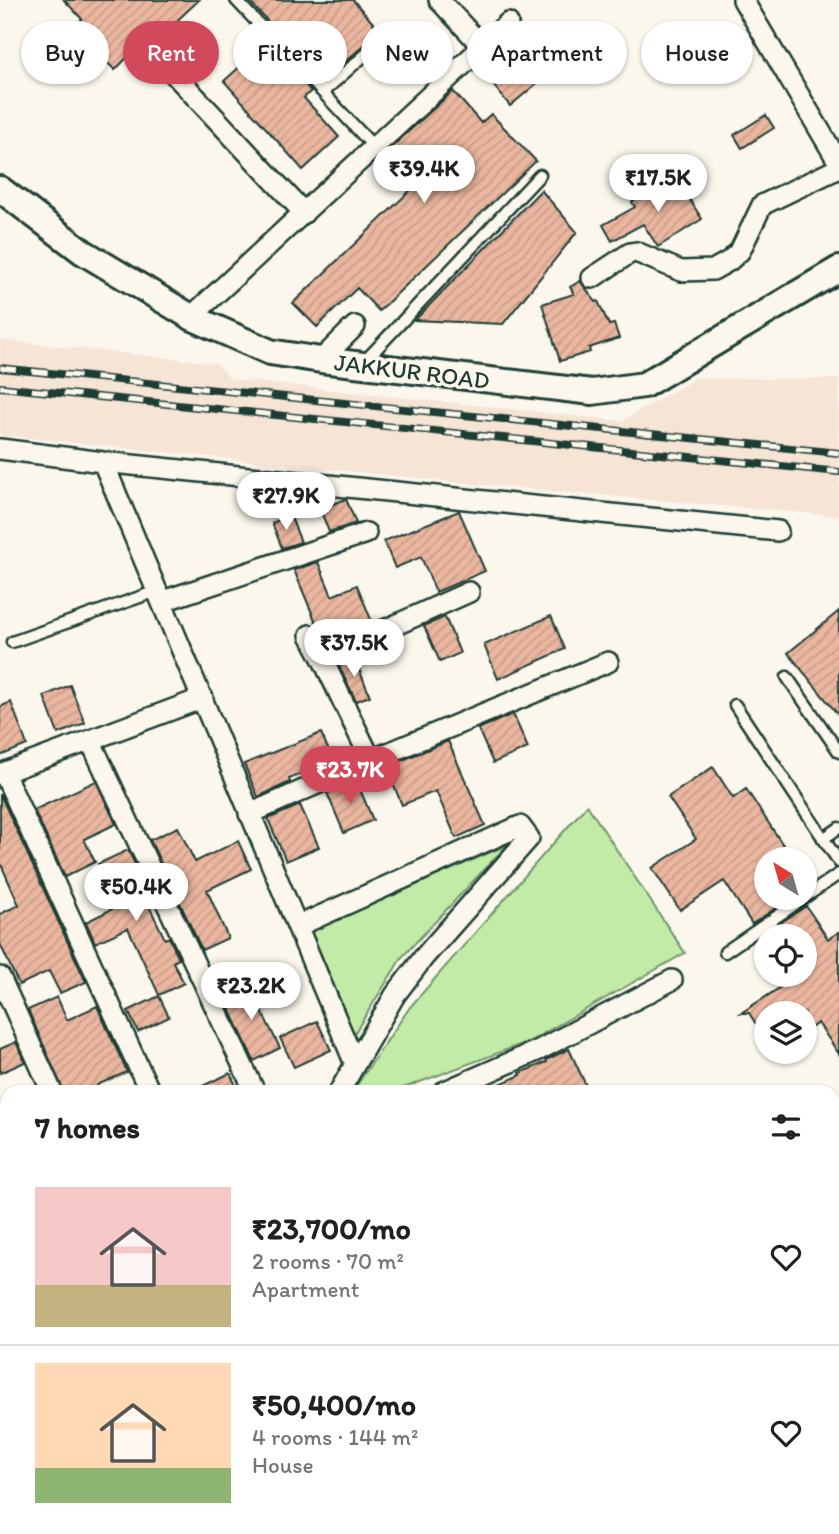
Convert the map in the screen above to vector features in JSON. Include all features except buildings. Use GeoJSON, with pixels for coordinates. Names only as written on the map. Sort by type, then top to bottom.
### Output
{"type":"FeatureCollection","features":[{"type":"Feature","properties":{"kind":"street"},"geometry":{"type":"LineString","coordinates":[[439,0],[467,31]]}},
{"type":"Feature","properties":{"kind":"street"},"geometry":{"type":"LineString","coordinates":[[592,278],[630,253],[636,252],[681,271],[713,270],[740,251],[762,205],[839,166],[743,0]]}},
{"type":"Feature","properties":{"kind":"street"},"geometry":{"type":"LineString","coordinates":[[191,317],[467,61]]}},
{"type":"Feature","properties":{"kind":"street"},"geometry":{"type":"LineString","coordinates":[[184,84],[304,213]]}},
{"type":"Feature","properties":{"kind":"street","name":"JAKKUR ROAD"},"geometry":{"type":"LineString","coordinates":[[0,188],[83,252],[191,317],[270,352],[592,392],[644,384],[839,269]]}},
{"type":"Feature","properties":{"kind":"street"},"geometry":{"type":"LineString","coordinates":[[321,360],[355,326]]}},
{"type":"Feature","properties":{"kind":"street"},"geometry":{"type":"LineString","coordinates":[[0,449],[103,462],[778,531]]}},
{"type":"Feature","properties":{"kind":"street"},"geometry":{"type":"LineString","coordinates":[[103,462],[355,1064]]}},
{"type":"Feature","properties":{"kind":"street"},"geometry":{"type":"LineString","coordinates":[[160,596],[366,533]]}},
{"type":"Feature","properties":{"kind":"street"},"geometry":{"type":"LineString","coordinates":[[322,658],[469,592]]}},
{"type":"Feature","properties":{"kind":"street"},"geometry":{"type":"LineString","coordinates":[[310,635],[371,760]]}},
{"type":"Feature","properties":{"kind":"street"},"geometry":{"type":"LineString","coordinates":[[249,814],[371,760],[608,662]]}},
{"type":"Feature","properties":{"kind":"street"},"geometry":{"type":"LineString","coordinates":[[147,1085],[2,774],[204,698]]}},
{"type":"Feature","properties":{"kind":"street"},"geometry":{"type":"LineString","coordinates":[[91,742],[252,1085]]}},
{"type":"Feature","properties":{"kind":"street"},"geometry":{"type":"LineString","coordinates":[[298,926],[520,826],[529,838],[424,957],[395,995],[343,1085]]}},
{"type":"Feature","properties":{"kind":"street"},"geometry":{"type":"LineString","coordinates":[[0,977],[49,1085]]}},
{"type":"Feature","properties":{"kind":"street"},"geometry":{"type":"LineString","coordinates":[[459,1085],[539,1050],[672,980]]}},
{"type":"Feature","properties":{"kind":"lane"},"geometry":{"type":"LineString","coordinates":[[236,0],[374,147]]}},
{"type":"Feature","properties":{"kind":"lane"},"geometry":{"type":"LineString","coordinates":[[323,92],[361,58]]}},
{"type":"Feature","properties":{"kind":"lane"},"geometry":{"type":"LineString","coordinates":[[362,365],[540,176]]}},
{"type":"Feature","properties":{"kind":"lane"},"geometry":{"type":"LineString","coordinates":[[12,642],[160,596]]}},
{"type":"Feature","properties":{"kind":"lane"},"geometry":{"type":"LineString","coordinates":[[787,677],[839,752]]}},
{"type":"Feature","properties":{"kind":"lane"},"geometry":{"type":"LineString","coordinates":[[735,705],[839,862]]}},
{"type":"Feature","properties":{"kind":"lane"},"geometry":{"type":"LineString","coordinates":[[823,839],[839,828]]}},
{"type":"Feature","properties":{"kind":"lane"},"geometry":{"type":"LineString","coordinates":[[817,888],[839,874]]}},
{"type":"Feature","properties":{"kind":"lane"},"geometry":{"type":"LineString","coordinates":[[725,952],[785,910]]}},
{"type":"Feature","properties":{"kind":"shaded area"},"geometry":{"type":"Polygon","coordinates":[[[0,340],[216,363],[230,379],[622,421],[696,378],[839,379],[839,516],[472,484],[0,435],[0,340]]]}},
{"type":"Feature","properties":{"kind":"green space"},"geometry":{"type":"Polygon","coordinates":[[[587,805],[685,953],[530,1041],[412,1085],[357,1085],[410,1007],[587,805]]]}},
{"type":"Feature","properties":{"kind":"green space"},"geometry":{"type":"Polygon","coordinates":[[[507,845],[402,957],[354,1034],[311,931],[507,845]]]}},
{"type":"Feature","properties":{"kind":"railway"},"geometry":{"type":"LineString","coordinates":[[0,368],[839,453]]}},
{"type":"Feature","properties":{"kind":"railway"},"geometry":{"type":"LineString","coordinates":[[0,387],[839,472]]}}]}
